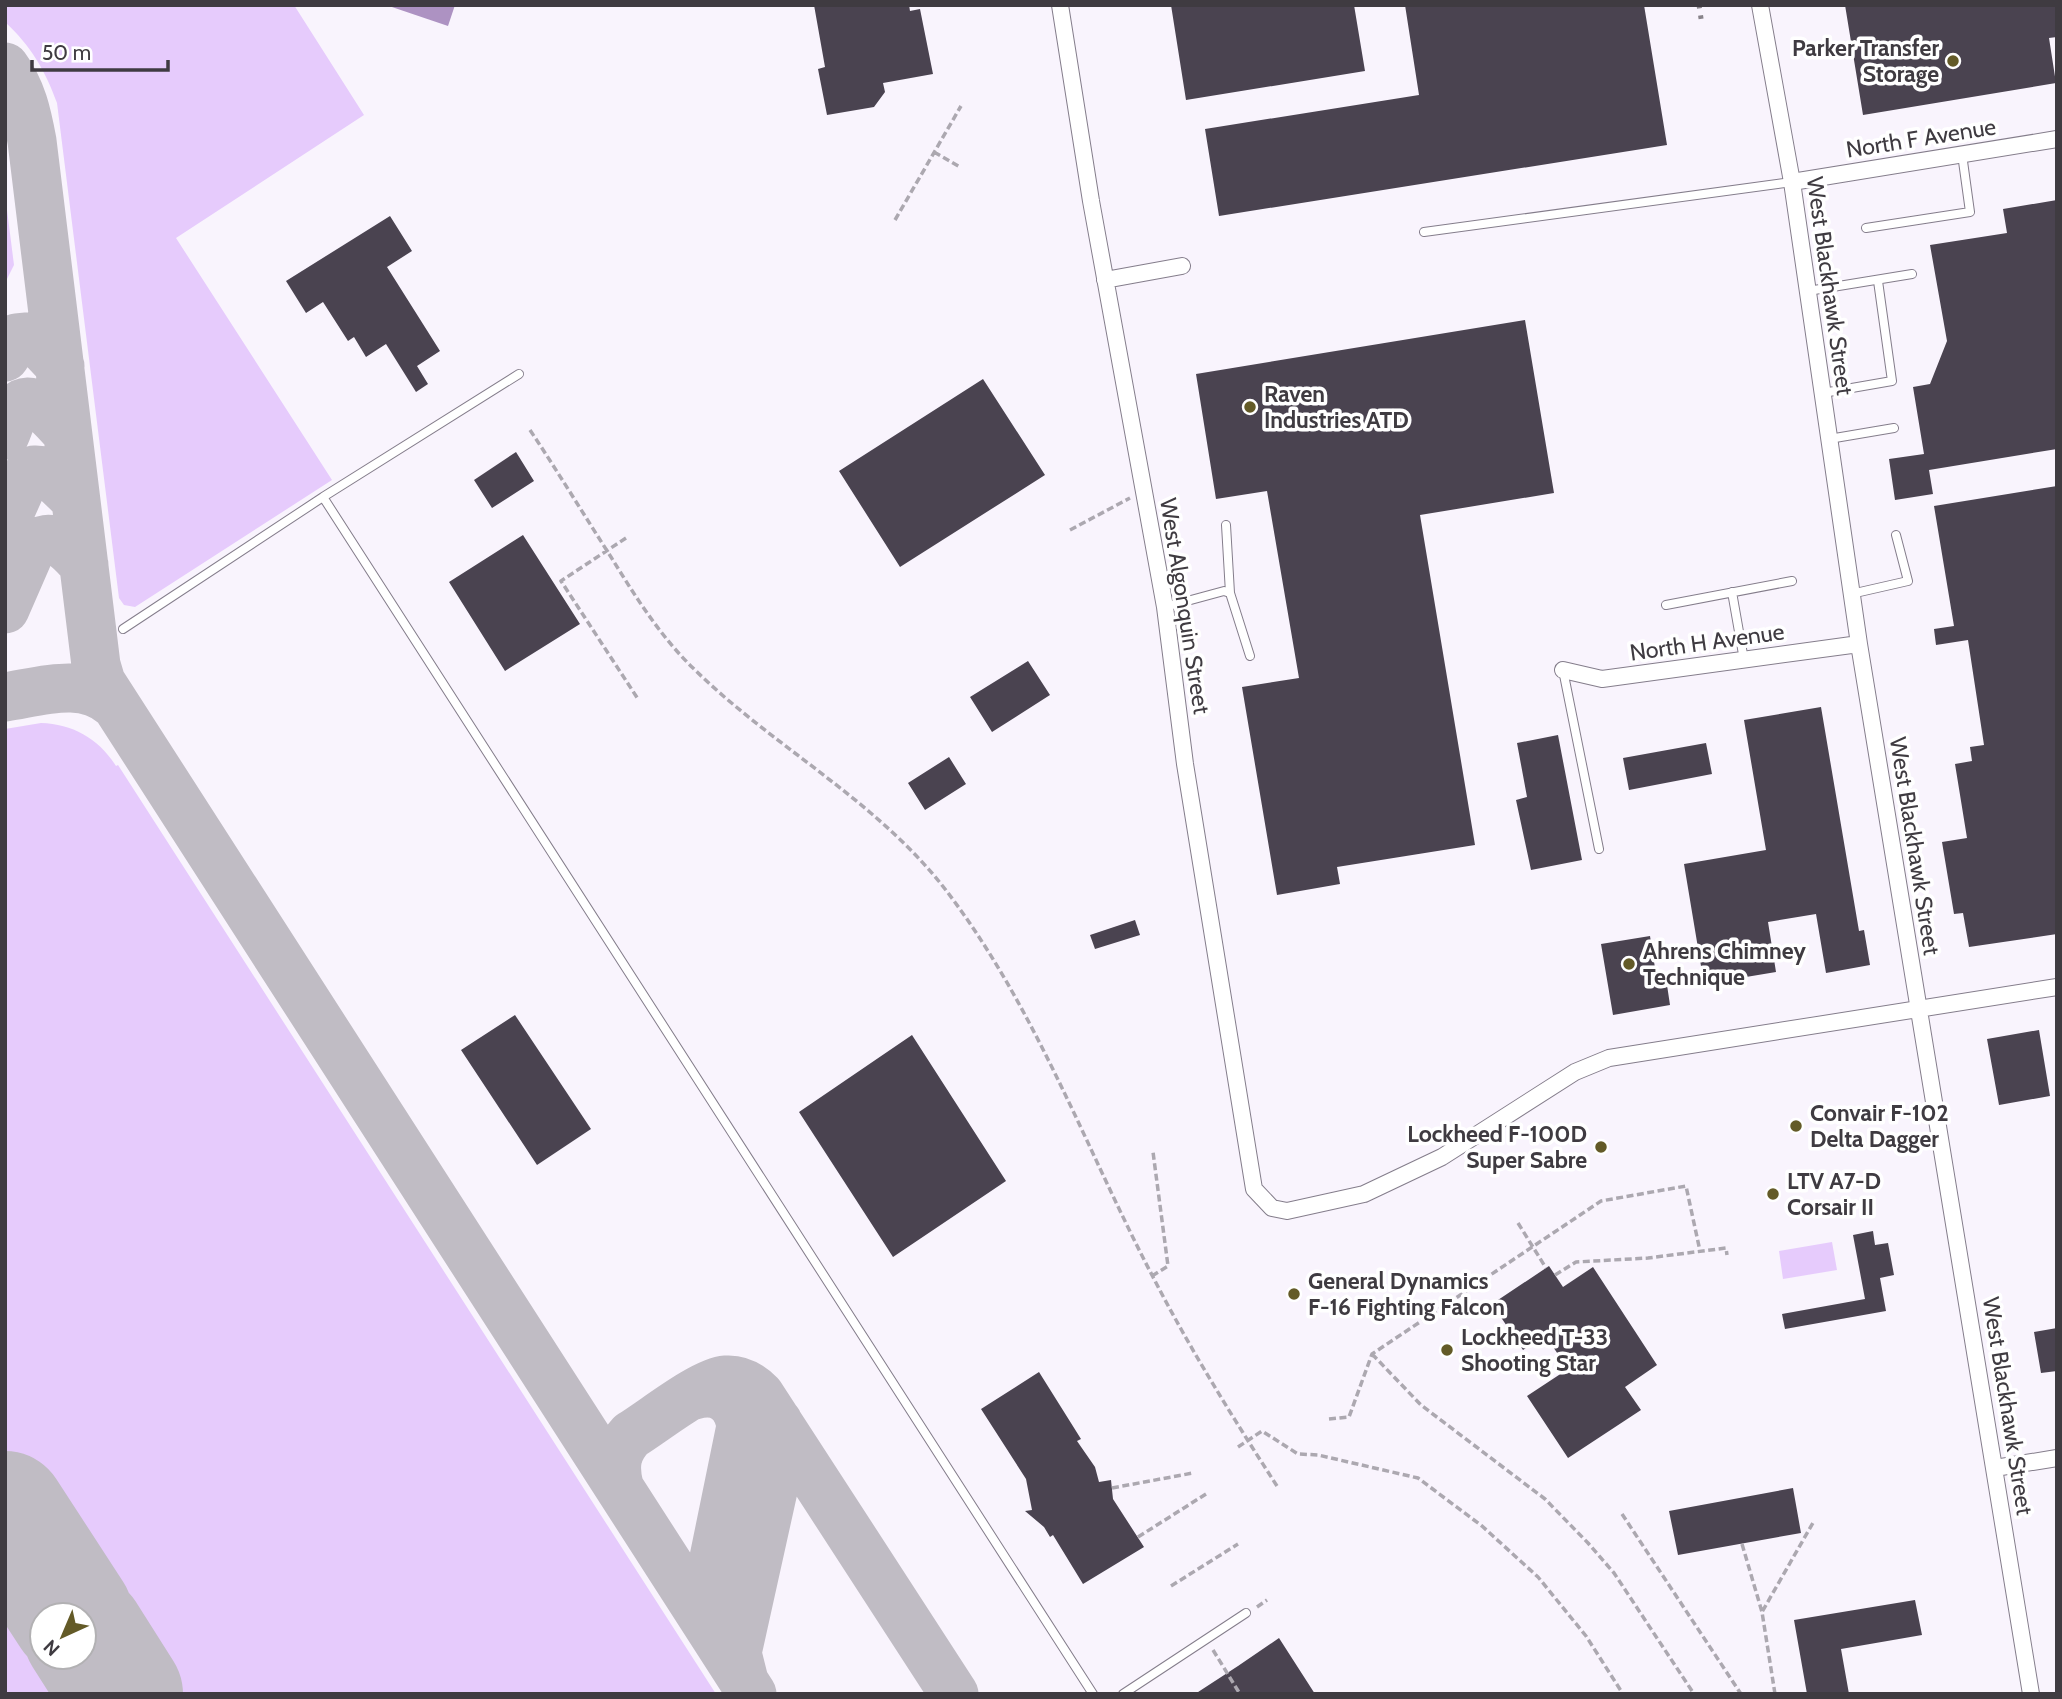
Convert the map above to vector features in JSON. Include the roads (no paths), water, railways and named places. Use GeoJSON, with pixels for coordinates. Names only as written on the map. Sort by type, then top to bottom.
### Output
{"type":"FeatureCollection","features":[{"type":"Feature","properties":{"kind":"street","name":"West Algonquin Street"},"geometry":{"type":"LineString","coordinates":[[1060,5],[1105,280],[1165,607],[1185,764],[1254,1189],[1272,1208],[1287,1211],[1363,1194],[1442,1157],[1575,1072],[1609,1058],[1918,1008]]}},
{"type":"Feature","properties":{"kind":"street","name":"West Blackhawk Street"},"geometry":{"type":"LineString","coordinates":[[1760,5],[1792,182],[1851,594],[2031,1694]]}},
{"type":"Feature","properties":{"kind":"street","name":"North F Avenue"},"geometry":{"type":"LineString","coordinates":[[1792,182],[2057,139]]}},
{"type":"Feature","properties":{"kind":"street"},"geometry":{"type":"LineString","coordinates":[[1105,280],[1182,266]]}},
{"type":"Feature","properties":{"kind":"street","name":"North H Avenue"},"geometry":{"type":"LineString","coordinates":[[1563,670],[1602,679],[1859,644]]}},
{"type":"Feature","properties":{"kind":"street"},"geometry":{"type":"LineString","coordinates":[[1918,1008],[2057,987]]}},
{"type":"Feature","properties":{"kind":"street"},"geometry":{"type":"LineString","coordinates":[[1995,1468],[2057,1458]]}},
{"type":"Feature","properties":{"kind":"lane"},"geometry":{"type":"LineString","coordinates":[[1866,228],[1970,212],[1962,155]]}},
{"type":"Feature","properties":{"kind":"lane"},"geometry":{"type":"LineString","coordinates":[[1424,232],[1792,182]]}},
{"type":"Feature","properties":{"kind":"lane"},"geometry":{"type":"LineString","coordinates":[[1808,291],[1912,274]]}},
{"type":"Feature","properties":{"kind":"lane"},"geometry":{"type":"LineString","coordinates":[[1822,393],[1892,381],[1878,281]]}},
{"type":"Feature","properties":{"kind":"lane"},"geometry":{"type":"LineString","coordinates":[[123,629],[519,374]]}},
{"type":"Feature","properties":{"kind":"lane"},"geometry":{"type":"LineString","coordinates":[[1829,439],[1894,428]]}},
{"type":"Feature","properties":{"kind":"lane"},"geometry":{"type":"LineString","coordinates":[[323,498],[1093,1694]]}},
{"type":"Feature","properties":{"kind":"lane"},"geometry":{"type":"LineString","coordinates":[[1226,526],[1230,593],[1250,656]]}},
{"type":"Feature","properties":{"kind":"lane"},"geometry":{"type":"LineString","coordinates":[[1851,594],[1908,581],[1896,535]]}},
{"type":"Feature","properties":{"kind":"lane"},"geometry":{"type":"LineString","coordinates":[[1666,605],[1792,581]]}},
{"type":"Feature","properties":{"kind":"lane"},"geometry":{"type":"LineString","coordinates":[[1165,607],[1224,591],[1230,593]]}},
{"type":"Feature","properties":{"kind":"lane"},"geometry":{"type":"LineString","coordinates":[[1732,592],[1744,660]]}},
{"type":"Feature","properties":{"kind":"lane"},"geometry":{"type":"LineString","coordinates":[[1563,670],[1599,849]]}},
{"type":"Feature","properties":{"kind":"lane"},"geometry":{"type":"LineString","coordinates":[[1123,1694],[1246,1613]]}},
{"type":"Feature","properties":{"kind":"railway"},"geometry":{"type":"LineString","coordinates":[[1699,5],[1702,25]]}},
{"type":"Feature","properties":{"kind":"place","name":"Parker Transfer Storage"},"geometry":{"type":"Point","coordinates":[1953,61]}},
{"type":"Feature","properties":{"kind":"place","name":"Raven Industries ATD"},"geometry":{"type":"Point","coordinates":[1250,407]}},
{"type":"Feature","properties":{"kind":"place","name":"Ahrens Chimney Technique"},"geometry":{"type":"Point","coordinates":[1629,964]}},
{"type":"Feature","properties":{"kind":"place","name":"Convair F-102 Delta Dagger"},"geometry":{"type":"Point","coordinates":[1796,1126]}},
{"type":"Feature","properties":{"kind":"place","name":"Lockheed F-100D Super Sabre"},"geometry":{"type":"Point","coordinates":[1601,1147]}},
{"type":"Feature","properties":{"kind":"place","name":"LTV A7-D Corsair II"},"geometry":{"type":"Point","coordinates":[1773,1194]}},
{"type":"Feature","properties":{"kind":"place","name":"General Dynamics F-16 Fighting Falcon"},"geometry":{"type":"Point","coordinates":[1294,1294]}},
{"type":"Feature","properties":{"kind":"place","name":"Lockheed T-33 Shooting Star"},"geometry":{"type":"Point","coordinates":[1447,1350]}}]}
